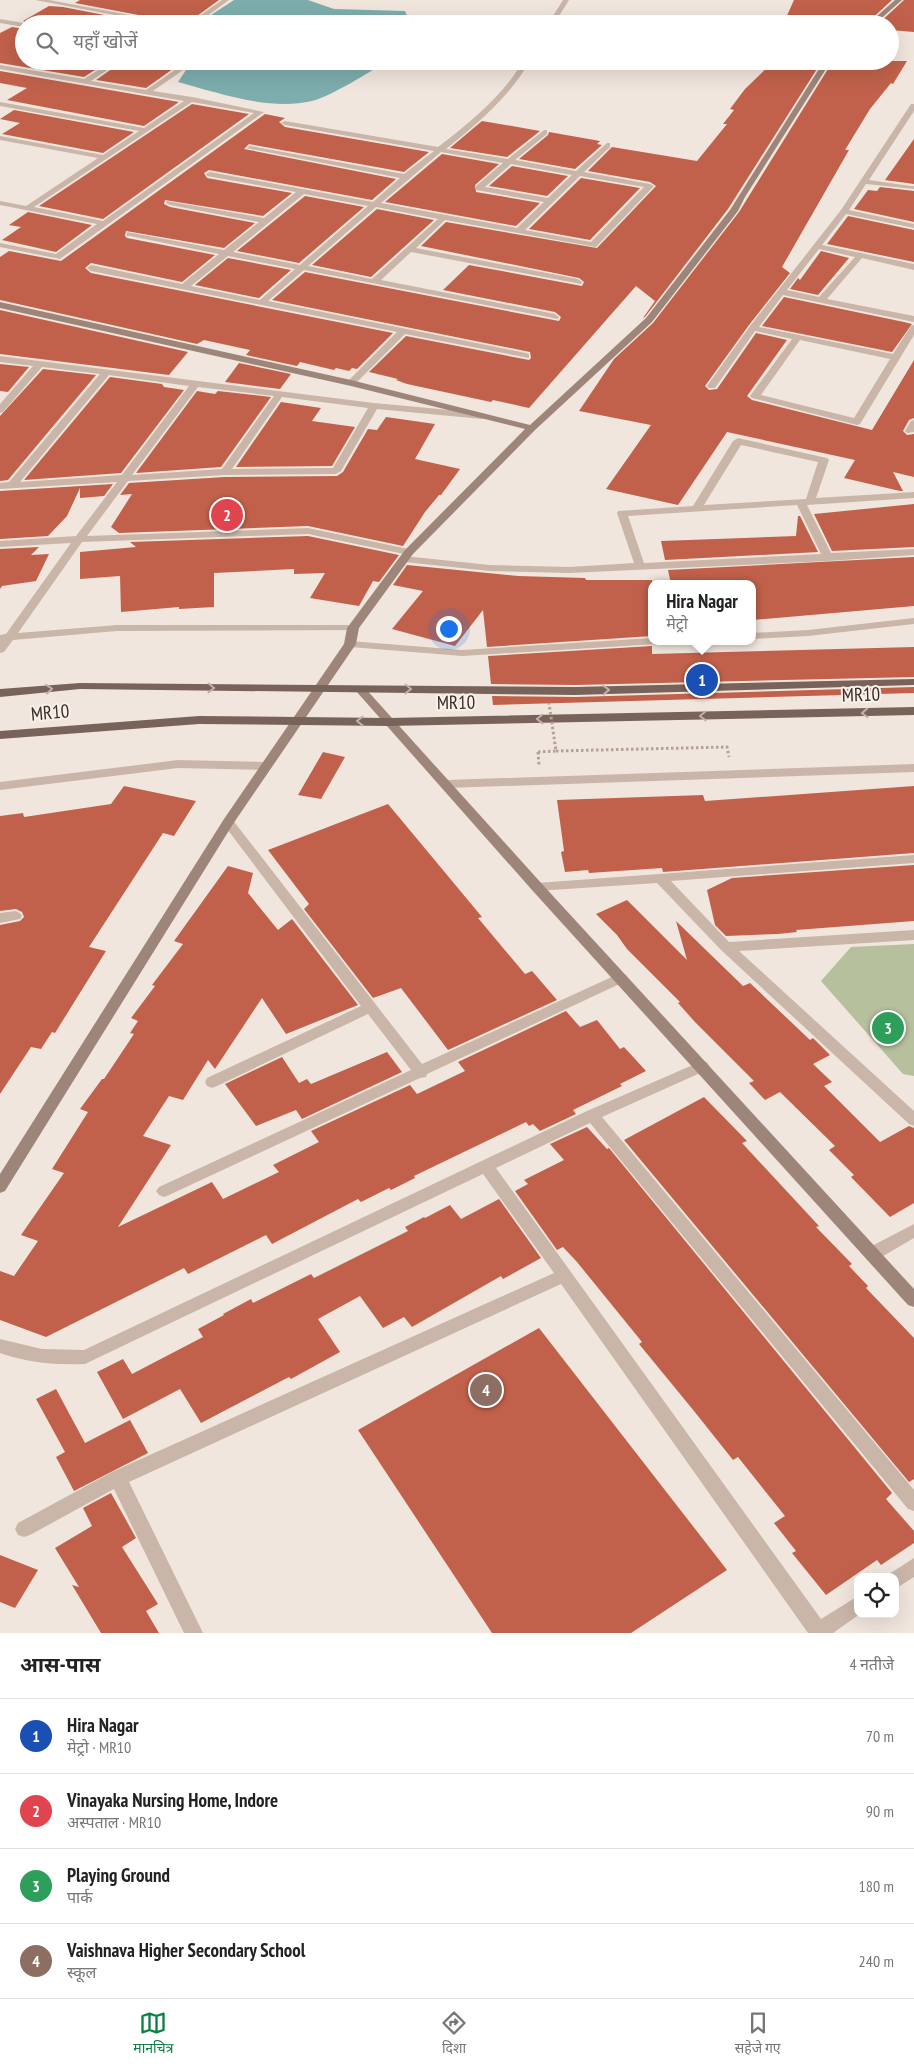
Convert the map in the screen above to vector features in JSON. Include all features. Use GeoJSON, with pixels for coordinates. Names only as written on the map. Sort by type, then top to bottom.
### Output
{"type":"FeatureCollection","features":[{"type":"Feature","properties":{"kind":"main road","name":"MR10"},"geometry":{"type":"LineString","coordinates":[[0,693],[80,686],[575,691],[914,682]]}},
{"type":"Feature","properties":{"kind":"main road","name":"MR10"},"geometry":{"type":"LineString","coordinates":[[0,735],[199,720],[389,722],[914,711]]}},
{"type":"Feature","properties":{"kind":"street"},"geometry":{"type":"LineString","coordinates":[[38,0],[124,15]]}},
{"type":"Feature","properties":{"kind":"street"},"geometry":{"type":"LineString","coordinates":[[557,15],[566,0]]}},
{"type":"Feature","properties":{"kind":"street"},"geometry":{"type":"LineString","coordinates":[[882,15],[899,0]]}},
{"type":"Feature","properties":{"kind":"street"},"geometry":{"type":"LineString","coordinates":[[214,1],[224,1]]}},
{"type":"Feature","properties":{"kind":"street"},"geometry":{"type":"LineString","coordinates":[[204,15],[224,1]]}},
{"type":"Feature","properties":{"kind":"street"},"geometry":{"type":"LineString","coordinates":[[0,21],[15,24]]}},
{"type":"Feature","properties":{"kind":"street"},"geometry":{"type":"LineString","coordinates":[[0,73],[15,64]]}},
{"type":"Feature","properties":{"kind":"street"},"geometry":{"type":"LineString","coordinates":[[0,66],[15,69]]}},
{"type":"Feature","properties":{"kind":"street"},"geometry":{"type":"LineString","coordinates":[[0,245],[57,257],[102,223],[260,112],[20,70]]}},
{"type":"Feature","properties":{"kind":"street"},"geometry":{"type":"LineString","coordinates":[[86,81],[104,70]]}},
{"type":"Feature","properties":{"kind":"street"},"geometry":{"type":"LineString","coordinates":[[148,92],[180,70]]}},
{"type":"Feature","properties":{"kind":"street"},"geometry":{"type":"LineString","coordinates":[[261,303],[440,149],[478,120],[522,70]]}},
{"type":"Feature","properties":{"kind":"street"},"geometry":{"type":"LineString","coordinates":[[0,1186],[228,822],[350,644],[353,628],[406,556],[532,428],[649,320],[734,212],[822,70]]}},
{"type":"Feature","properties":{"kind":"street"},"geometry":{"type":"LineString","coordinates":[[28,208],[192,99]]}},
{"type":"Feature","properties":{"kind":"street"},"geometry":{"type":"LineString","coordinates":[[0,104],[144,130]]}},
{"type":"Feature","properties":{"kind":"street"},"geometry":{"type":"LineString","coordinates":[[712,386],[753,328],[844,211],[914,106]]}},
{"type":"Feature","properties":{"kind":"street"},"geometry":{"type":"LineString","coordinates":[[210,174],[593,245],[650,186],[579,172],[285,123]]}},
{"type":"Feature","properties":{"kind":"street"},"geometry":{"type":"LineString","coordinates":[[904,123],[914,125]]}},
{"type":"Feature","properties":{"kind":"street"},"geometry":{"type":"LineString","coordinates":[[544,132],[479,188],[549,202]]}},
{"type":"Feature","properties":{"kind":"street"},"geometry":{"type":"LineString","coordinates":[[0,138],[103,157]]}},
{"type":"Feature","properties":{"kind":"street"},"geometry":{"type":"LineString","coordinates":[[518,232],[607,145]]}},
{"type":"Feature","properties":{"kind":"street"},"geometry":{"type":"LineString","coordinates":[[250,148],[406,178]]}},
{"type":"Feature","properties":{"kind":"street"},"geometry":{"type":"LineString","coordinates":[[863,181],[913,186]]}},
{"type":"Feature","properties":{"kind":"street"},"geometry":{"type":"LineString","coordinates":[[185,286],[301,192]]}},
{"type":"Feature","properties":{"kind":"street"},"geometry":{"type":"LineString","coordinates":[[0,203],[102,223]]}},
{"type":"Feature","properties":{"kind":"street"},"geometry":{"type":"LineString","coordinates":[[170,203],[265,221]]}},
{"type":"Feature","properties":{"kind":"street"},"geometry":{"type":"LineString","coordinates":[[844,211],[914,226]]}},
{"type":"Feature","properties":{"kind":"street"},"geometry":{"type":"LineString","coordinates":[[375,281],[443,218]]}},
{"type":"Feature","properties":{"kind":"street"},"geometry":{"type":"LineString","coordinates":[[130,234],[555,317]]}},
{"type":"Feature","properties":{"kind":"street"},"geometry":{"type":"LineString","coordinates":[[816,246],[914,267]]}},
{"type":"Feature","properties":{"kind":"street"},"geometry":{"type":"LineString","coordinates":[[410,249],[578,282]]}},
{"type":"Feature","properties":{"kind":"street"},"geometry":{"type":"LineString","coordinates":[[821,300],[860,256]]}},
{"type":"Feature","properties":{"kind":"street"},"geometry":{"type":"LineString","coordinates":[[91,268],[526,356]]}},
{"type":"Feature","properties":{"kind":"street"},"geometry":{"type":"LineString","coordinates":[[782,292],[914,319]]}},
{"type":"Feature","properties":{"kind":"street"},"geometry":{"type":"LineString","coordinates":[[0,305],[351,383],[532,428]]}},
{"type":"Feature","properties":{"kind":"street"},"geometry":{"type":"LineString","coordinates":[[753,328],[895,357]]}},
{"type":"Feature","properties":{"kind":"street"},"geometry":{"type":"LineString","coordinates":[[798,337],[755,396],[857,422],[914,328]]}},
{"type":"Feature","properties":{"kind":"street"},"geometry":{"type":"LineString","coordinates":[[351,383],[402,332]]}},
{"type":"Feature","properties":{"kind":"street"},"geometry":{"type":"LineString","coordinates":[[0,359],[374,406],[493,417]]}},
{"type":"Feature","properties":{"kind":"street"},"geometry":{"type":"LineString","coordinates":[[0,410],[40,364]]}},
{"type":"Feature","properties":{"kind":"street"},"geometry":{"type":"LineString","coordinates":[[12,485],[107,372]]}},
{"type":"Feature","properties":{"kind":"street"},"geometry":{"type":"LineString","coordinates":[[0,650],[4,637],[196,383]]}},
{"type":"Feature","properties":{"kind":"street"},"geometry":{"type":"LineString","coordinates":[[225,472],[280,394]]}},
{"type":"Feature","properties":{"kind":"street"},"geometry":{"type":"LineString","coordinates":[[0,486],[225,472],[336,471],[374,406]]}},
{"type":"Feature","properties":{"kind":"street"},"geometry":{"type":"LineString","coordinates":[[697,508],[738,441],[824,460],[805,502],[828,558]]}},
{"type":"Feature","properties":{"kind":"street"},"geometry":{"type":"LineString","coordinates":[[640,567],[622,513],[914,495]]}},
{"type":"Feature","properties":{"kind":"street"},"geometry":{"type":"LineString","coordinates":[[0,544],[79,539],[308,531],[406,556],[490,568],[569,570],[828,558],[914,552]]}},
{"type":"Feature","properties":{"kind":"street"},"geometry":{"type":"LineString","coordinates":[[756,636],[914,621]]}},
{"type":"Feature","properties":{"kind":"street"},"geometry":{"type":"LineString","coordinates":[[4,637],[117,628],[353,628]]}},
{"type":"Feature","properties":{"kind":"street"},"geometry":{"type":"LineString","coordinates":[[350,644],[462,652],[648,642]]}},
{"type":"Feature","properties":{"kind":"street"},"geometry":{"type":"LineString","coordinates":[[360,689],[447,784],[537,887],[914,1300]]}},
{"type":"Feature","properties":{"kind":"street"},"geometry":{"type":"LineString","coordinates":[[0,786],[178,764],[265,766]]}},
{"type":"Feature","properties":{"kind":"street"},"geometry":{"type":"LineString","coordinates":[[447,784],[914,768]]}},
{"type":"Feature","properties":{"kind":"street"},"geometry":{"type":"LineString","coordinates":[[228,822],[421,1073]]}},
{"type":"Feature","properties":{"kind":"street"},"geometry":{"type":"LineString","coordinates":[[537,887],[914,859]]}},
{"type":"Feature","properties":{"kind":"street"},"geometry":{"type":"LineString","coordinates":[[659,877],[726,947],[909,1107],[914,1120]]}},
{"type":"Feature","properties":{"kind":"street"},"geometry":{"type":"LineString","coordinates":[[0,918],[15,916]]}},
{"type":"Feature","properties":{"kind":"street"},"geometry":{"type":"LineString","coordinates":[[726,947],[914,935]]}},
{"type":"Feature","properties":{"kind":"street"},"geometry":{"type":"LineString","coordinates":[[164,1192],[621,978]]}},
{"type":"Feature","properties":{"kind":"street"},"geometry":{"type":"LineString","coordinates":[[212,1082],[371,1008]]}},
{"type":"Feature","properties":{"kind":"street"},"geometry":{"type":"LineString","coordinates":[[0,1346],[16,1352],[47,1359],[85,1357],[592,1115],[702,1066]]}},
{"type":"Feature","properties":{"kind":"street"},"geometry":{"type":"LineString","coordinates":[[592,1115],[914,1503]]}},
{"type":"Feature","properties":{"kind":"street"},"geometry":{"type":"LineString","coordinates":[[486,1166],[818,1633],[854,1608]]}},
{"type":"Feature","properties":{"kind":"street"},"geometry":{"type":"LineString","coordinates":[[872,1254],[914,1230]]}},
{"type":"Feature","properties":{"kind":"street"},"geometry":{"type":"LineString","coordinates":[[24,1529],[118,1478],[563,1276]]}},
{"type":"Feature","properties":{"kind":"street"},"geometry":{"type":"LineString","coordinates":[[118,1478],[194,1633]]}},
{"type":"Feature","properties":{"kind":"street"},"geometry":{"type":"LineString","coordinates":[[899,1577],[914,1567]]}},
{"type":"Feature","properties":{"kind":"path"},"geometry":{"type":"LineString","coordinates":[[549,703],[556,751]]}},
{"type":"Feature","properties":{"kind":"path"},"geometry":{"type":"LineString","coordinates":[[538,752],[727,747]]}},
{"type":"Feature","properties":{"kind":"green space"},"geometry":{"type":"Polygon","coordinates":[[[914,944],[914,1076],[903,1074],[821,981],[851,947],[914,944]]]}},
{"type":"Feature","properties":{"kind":"water"},"geometry":{"type":"Polygon","coordinates":[[[234,0],[308,0],[334,9],[405,11],[407,15],[211,15],[234,0]]]}},
{"type":"Feature","properties":{"kind":"water"},"geometry":{"type":"Polygon","coordinates":[[[186,70],[373,70],[328,95],[296,104],[279,104],[244,99],[178,82],[186,70]]]}},
{"type":"Feature","properties":{"kind":"building"},"geometry":{"type":"Polygon","coordinates":[[[80,0],[219,0],[198,15],[138,15],[75,3],[80,0]]]}},
{"type":"Feature","properties":{"kind":"building"},"geometry":{"type":"Polygon","coordinates":[[[794,0],[892,0],[876,15],[787,15],[794,0]]]}},
{"type":"Feature","properties":{"kind":"building"},"geometry":{"type":"Polygon","coordinates":[[[904,0],[914,0],[914,32],[899,31],[899,15],[888,15],[904,0]]]}},
{"type":"Feature","properties":{"kind":"building"},"geometry":{"type":"Polygon","coordinates":[[[49,6],[104,15],[33,15],[49,6]]]}},
{"type":"Feature","properties":{"kind":"building"},"geometry":{"type":"Polygon","coordinates":[[[12,27],[15,28],[15,66],[0,63],[0,33],[12,27]]]}},
{"type":"Feature","properties":{"kind":"building"},"geometry":{"type":"Polygon","coordinates":[[[899,61],[907,61],[893,84],[891,83],[870,109],[845,150],[849,150],[782,267],[790,273],[749,325],[705,386],[709,390],[717,389],[756,333],[787,340],[747,396],[752,400],[872,430],[914,360],[914,418],[909,420],[903,431],[907,435],[914,434],[914,477],[893,472],[903,491],[844,478],[855,460],[727,432],[678,505],[606,489],[651,425],[579,411],[614,359],[653,323],[739,212],[827,70],[899,70],[899,61]]]}},
{"type":"Feature","properties":{"kind":"building"},"geometry":{"type":"Polygon","coordinates":[[[42,70],[95,70],[84,77],[42,70]]]}},
{"type":"Feature","properties":{"kind":"building"},"geometry":{"type":"Polygon","coordinates":[[[110,70],[171,70],[146,88],[96,80],[110,70]]]}},
{"type":"Feature","properties":{"kind":"building"},"geometry":{"type":"Polygon","coordinates":[[[765,70],[816,70],[728,209],[645,317],[643,318],[655,301],[636,286],[529,408],[407,384],[396,380],[398,379],[369,372],[406,336],[529,360],[531,358],[530,352],[272,300],[305,272],[559,321],[561,317],[555,312],[443,290],[469,265],[582,286],[584,282],[579,278],[421,246],[446,222],[597,248],[656,186],[650,182],[588,171],[612,147],[697,161],[727,124],[723,124],[734,110],[730,109],[745,89],[765,70]]]}},
{"type":"Feature","properties":{"kind":"building"},"geometry":{"type":"Polygon","coordinates":[[[0,71],[179,102],[144,126],[7,100],[27,88],[0,83],[0,71]]]}},
{"type":"Feature","properties":{"kind":"building"},"geometry":{"type":"Polygon","coordinates":[[[192,104],[249,114],[103,219],[39,206],[192,104]]]}},
{"type":"Feature","properties":{"kind":"building"},"geometry":{"type":"Polygon","coordinates":[[[14,110],[134,132],[103,153],[2,134],[20,123],[0,119],[14,110]]]}},
{"type":"Feature","properties":{"kind":"building"},"geometry":{"type":"Polygon","coordinates":[[[265,114],[285,118],[279,122],[285,127],[429,152],[404,172],[249,144],[244,149],[396,179],[372,200],[209,170],[204,173],[207,178],[292,193],[263,216],[165,200],[164,204],[170,207],[255,223],[224,248],[126,231],[125,236],[127,238],[215,255],[182,282],[91,263],[85,268],[91,273],[393,333],[357,369],[352,368],[349,371],[336,368],[334,370],[300,362],[297,366],[246,355],[250,350],[204,340],[197,344],[0,300],[0,257],[9,251],[61,261],[265,114]]]}},
{"type":"Feature","properties":{"kind":"building"},"geometry":{"type":"Polygon","coordinates":[[[482,121],[540,131],[507,157],[450,148],[482,121]]]}},
{"type":"Feature","properties":{"kind":"building"},"geometry":{"type":"Polygon","coordinates":[[[549,132],[600,141],[597,144],[602,145],[575,169],[519,159],[548,135],[549,132]]]}},
{"type":"Feature","properties":{"kind":"building"},"geometry":{"type":"Polygon","coordinates":[[[914,139],[914,184],[885,180],[914,139]]]}},
{"type":"Feature","properties":{"kind":"building"},"geometry":{"type":"Polygon","coordinates":[[[442,154],[499,164],[475,185],[476,192],[540,203],[516,226],[385,202],[442,154]]]}},
{"type":"Feature","properties":{"kind":"building"},"geometry":{"type":"Polygon","coordinates":[[[512,166],[568,176],[547,196],[489,186],[512,166]]]}},
{"type":"Feature","properties":{"kind":"building"},"geometry":{"type":"Polygon","coordinates":[[[581,178],[640,188],[590,240],[529,229],[581,178]]]}},
{"type":"Feature","properties":{"kind":"building"},"geometry":{"type":"Polygon","coordinates":[[[880,187],[914,191],[914,222],[854,209],[868,190],[877,191],[880,187]]]}},
{"type":"Feature","properties":{"kind":"building"},"geometry":{"type":"Polygon","coordinates":[[[305,196],[364,207],[299,263],[237,251],[305,196]]]}},
{"type":"Feature","properties":{"kind":"building"},"geometry":{"type":"Polygon","coordinates":[[[377,209],[434,220],[371,277],[312,265],[377,209]]]}},
{"type":"Feature","properties":{"kind":"building"},"geometry":{"type":"Polygon","coordinates":[[[28,212],[92,225],[56,252],[2,240],[21,227],[9,225],[28,212]]]}},
{"type":"Feature","properties":{"kind":"building"},"geometry":{"type":"Polygon","coordinates":[[[848,216],[914,230],[914,262],[827,244],[848,216]]]}},
{"type":"Feature","properties":{"kind":"building"},"geometry":{"type":"Polygon","coordinates":[[[821,251],[849,258],[818,295],[790,289],[798,278],[800,280],[821,251]]]}},
{"type":"Feature","properties":{"kind":"building"},"geometry":{"type":"Polygon","coordinates":[[[228,258],[291,270],[259,298],[195,285],[228,258]]]}},
{"type":"Feature","properties":{"kind":"building"},"geometry":{"type":"Polygon","coordinates":[[[784,297],[912,324],[892,352],[762,326],[784,297]]]}},
{"type":"Feature","properties":{"kind":"building"},"geometry":{"type":"Polygon","coordinates":[[[0,310],[188,352],[169,375],[0,354],[0,310]]]}},
{"type":"Feature","properties":{"kind":"building"},"geometry":{"type":"Polygon","coordinates":[[[239,363],[291,374],[280,389],[225,382],[239,363]]]}},
{"type":"Feature","properties":{"kind":"building"},"geometry":{"type":"Polygon","coordinates":[[[0,364],[29,367],[8,392],[0,391],[0,364]]]}},
{"type":"Feature","properties":{"kind":"building"},"geometry":{"type":"Polygon","coordinates":[[[43,369],[96,375],[8,480],[0,481],[0,416],[43,369]]]}},
{"type":"Feature","properties":{"kind":"building"},"geometry":{"type":"Polygon","coordinates":[[[110,377],[162,384],[164,387],[184,390],[121,473],[24,480],[110,377]]]}},
{"type":"Feature","properties":{"kind":"building"},"geometry":{"type":"Polygon","coordinates":[[[197,391],[215,394],[218,391],[271,397],[221,467],[136,473],[197,391]]]}},
{"type":"Feature","properties":{"kind":"building"},"geometry":{"type":"Polygon","coordinates":[[[281,402],[321,408],[312,421],[355,427],[332,466],[236,467],[281,402]]]}},
{"type":"Feature","properties":{"kind":"building"},"geometry":{"type":"Polygon","coordinates":[[[386,417],[435,424],[415,459],[460,469],[441,495],[425,512],[403,546],[308,526],[119,533],[111,527],[132,494],[120,495],[129,483],[225,477],[337,476],[343,472],[368,429],[377,430],[386,417]]]}},
{"type":"Feature","properties":{"kind":"building"},"geometry":{"type":"Polygon","coordinates":[[[113,484],[104,496],[80,498],[80,488],[67,516],[48,536],[0,539],[0,491],[113,484]]]}},
{"type":"Feature","properties":{"kind":"building"},"geometry":{"type":"Polygon","coordinates":[[[914,504],[914,547],[832,551],[814,514],[914,504]]]}},
{"type":"Feature","properties":{"kind":"building"},"geometry":{"type":"Polygon","coordinates":[[[798,516],[800,516],[818,552],[665,560],[661,541],[796,536],[798,516]]]}},
{"type":"Feature","properties":{"kind":"building"},"geometry":{"type":"Polygon","coordinates":[[[308,536],[399,555],[379,582],[373,581],[359,606],[310,598],[325,573],[294,574],[294,569],[214,573],[214,607],[179,609],[179,607],[121,612],[120,576],[80,579],[80,552],[136,547],[130,542],[308,536]]]}},
{"type":"Feature","properties":{"kind":"building"},"geometry":{"type":"Polygon","coordinates":[[[39,547],[31,555],[49,554],[36,581],[2,586],[0,589],[0,549],[39,547]]]}},
{"type":"Feature","properties":{"kind":"building"},"geometry":{"type":"Polygon","coordinates":[[[914,557],[914,606],[756,620],[756,580],[670,580],[668,570],[914,557]]]}},
{"type":"Feature","properties":{"kind":"building"},"geometry":{"type":"Polygon","coordinates":[[[407,565],[518,576],[585,578],[586,580],[648,580],[648,636],[487,647],[483,610],[455,646],[392,629],[423,591],[393,585],[407,565]]]}},
{"type":"Feature","properties":{"kind":"building"},"geometry":{"type":"Polygon","coordinates":[[[652,646],[652,654],[914,647],[914,677],[575,685],[491,684],[488,656],[652,646]]]}},
{"type":"Feature","properties":{"kind":"building"},"geometry":{"type":"Polygon","coordinates":[[[914,687],[914,693],[493,705],[492,696],[575,697],[914,687]]]}},
{"type":"Feature","properties":{"kind":"building"},"geometry":{"type":"Polygon","coordinates":[[[323,752],[345,757],[321,799],[298,795],[323,752]]]}},
{"type":"Feature","properties":{"kind":"building"},"geometry":{"type":"Polygon","coordinates":[[[124,786],[196,801],[174,836],[163,833],[89,947],[106,951],[55,1033],[52,1032],[41,1049],[31,1047],[0,1094],[0,925],[20,921],[24,917],[22,912],[16,909],[0,911],[0,816],[23,813],[24,817],[111,804],[124,786]]]}},
{"type":"Feature","properties":{"kind":"building"},"geometry":{"type":"Polygon","coordinates":[[[914,786],[914,853],[663,872],[662,868],[589,873],[588,870],[565,872],[561,852],[564,851],[557,800],[703,795],[705,801],[914,786]]]}},
{"type":"Feature","properties":{"kind":"building"},"geometry":{"type":"Polygon","coordinates":[[[388,804],[482,917],[478,918],[525,974],[532,971],[557,1000],[448,1050],[401,988],[373,998],[304,909],[309,904],[268,850],[388,804]]]}},
{"type":"Feature","properties":{"kind":"building"},"geometry":{"type":"Polygon","coordinates":[[[914,865],[914,921],[796,930],[797,932],[778,934],[726,936],[715,925],[707,890],[732,878],[914,865]]]}},
{"type":"Feature","properties":{"kind":"building"},"geometry":{"type":"Polygon","coordinates":[[[228,866],[253,873],[248,893],[278,930],[292,919],[358,1005],[286,1034],[262,998],[215,1069],[208,1060],[183,1100],[169,1096],[143,1136],[171,1145],[118,1227],[212,1182],[223,1199],[279,1172],[273,1165],[319,1142],[311,1131],[410,1085],[417,1094],[465,1071],[458,1062],[566,1011],[580,1027],[597,1020],[620,1049],[624,1047],[646,1071],[620,1084],[622,1086],[573,1110],[576,1114],[540,1131],[533,1124],[529,1126],[526,1122],[414,1176],[415,1178],[391,1190],[389,1188],[361,1202],[358,1199],[272,1244],[266,1235],[188,1274],[184,1268],[46,1337],[0,1320],[0,1271],[14,1276],[38,1241],[21,1235],[64,1173],[52,1169],[88,1112],[80,1109],[102,1079],[104,1079],[134,1034],[130,1033],[138,1021],[131,1018],[155,986],[152,985],[183,944],[174,941],[228,866]]]}},
{"type":"Feature","properties":{"kind":"building"},"geometry":{"type":"Polygon","coordinates":[[[627,900],[687,960],[676,921],[743,986],[750,983],[810,1040],[813,1038],[830,1055],[813,1064],[832,1082],[824,1086],[880,1142],[909,1126],[914,1128],[914,1203],[890,1217],[851,1177],[854,1175],[829,1150],[835,1146],[780,1092],[765,1100],[749,1083],[754,1081],[695,1022],[678,1003],[680,1002],[627,949],[617,935],[596,914],[627,900]]]}},
{"type":"Feature","properties":{"kind":"building"},"geometry":{"type":"Polygon","coordinates":[[[387,1052],[402,1072],[302,1119],[296,1110],[256,1126],[225,1084],[282,1057],[299,1083],[307,1079],[311,1084],[387,1052]]]}},
{"type":"Feature","properties":{"kind":"building"},"geometry":{"type":"Polygon","coordinates":[[[704,1097],[747,1141],[742,1143],[819,1226],[816,1227],[852,1264],[849,1266],[868,1286],[866,1288],[914,1338],[914,1479],[909,1482],[624,1140],[704,1097]]]}},
{"type":"Feature","properties":{"kind":"building"},"geometry":{"type":"Polygon","coordinates":[[[587,1127],[607,1149],[609,1148],[892,1493],[886,1499],[914,1531],[914,1543],[881,1565],[877,1560],[858,1573],[854,1573],[854,1576],[826,1595],[792,1553],[796,1551],[774,1523],[785,1516],[738,1457],[733,1460],[639,1344],[642,1342],[577,1262],[563,1247],[557,1250],[515,1191],[528,1184],[524,1180],[564,1160],[550,1144],[587,1127]]]}},
{"type":"Feature","properties":{"kind":"building"},"geometry":{"type":"Polygon","coordinates":[[[499,1199],[541,1258],[503,1279],[501,1276],[412,1327],[404,1317],[383,1328],[360,1296],[318,1319],[340,1352],[291,1379],[289,1377],[201,1423],[180,1389],[123,1419],[97,1372],[123,1359],[132,1374],[203,1337],[198,1329],[251,1299],[253,1303],[311,1274],[314,1278],[408,1231],[405,1227],[450,1205],[461,1219],[499,1199]]]}},
{"type":"Feature","properties":{"kind":"building"},"geometry":{"type":"Polygon","coordinates":[[[539,1328],[727,1570],[631,1633],[492,1633],[358,1430],[539,1328]]]}},
{"type":"Feature","properties":{"kind":"building"},"geometry":{"type":"Polygon","coordinates":[[[56,1389],[85,1443],[130,1420],[148,1453],[74,1491],[56,1457],[65,1452],[36,1399],[56,1389]]]}},
{"type":"Feature","properties":{"kind":"building"},"geometry":{"type":"Polygon","coordinates":[[[111,1493],[136,1538],[122,1547],[158,1604],[146,1611],[159,1633],[101,1633],[72,1585],[79,1587],[55,1548],[92,1526],[83,1508],[111,1493]]]}},
{"type":"Feature","properties":{"kind":"building"},"geometry":{"type":"Polygon","coordinates":[[[0,1555],[38,1570],[15,1608],[0,1602],[0,1555]]]}},
{"type":"Feature","properties":{"kind":"place","name":"Vinayaka Nursing Home, Indore"},"geometry":{"type":"Point","coordinates":[227,515]}},
{"type":"Feature","properties":{"kind":"place","name":"Hira Nagar"},"geometry":{"type":"Point","coordinates":[702,680]}},
{"type":"Feature","properties":{"kind":"place","name":"Playing Ground"},"geometry":{"type":"Point","coordinates":[888,1028]}},
{"type":"Feature","properties":{"kind":"place","name":"Vaishnava Higher Secondary School"},"geometry":{"type":"Point","coordinates":[486,1390]}}]}
